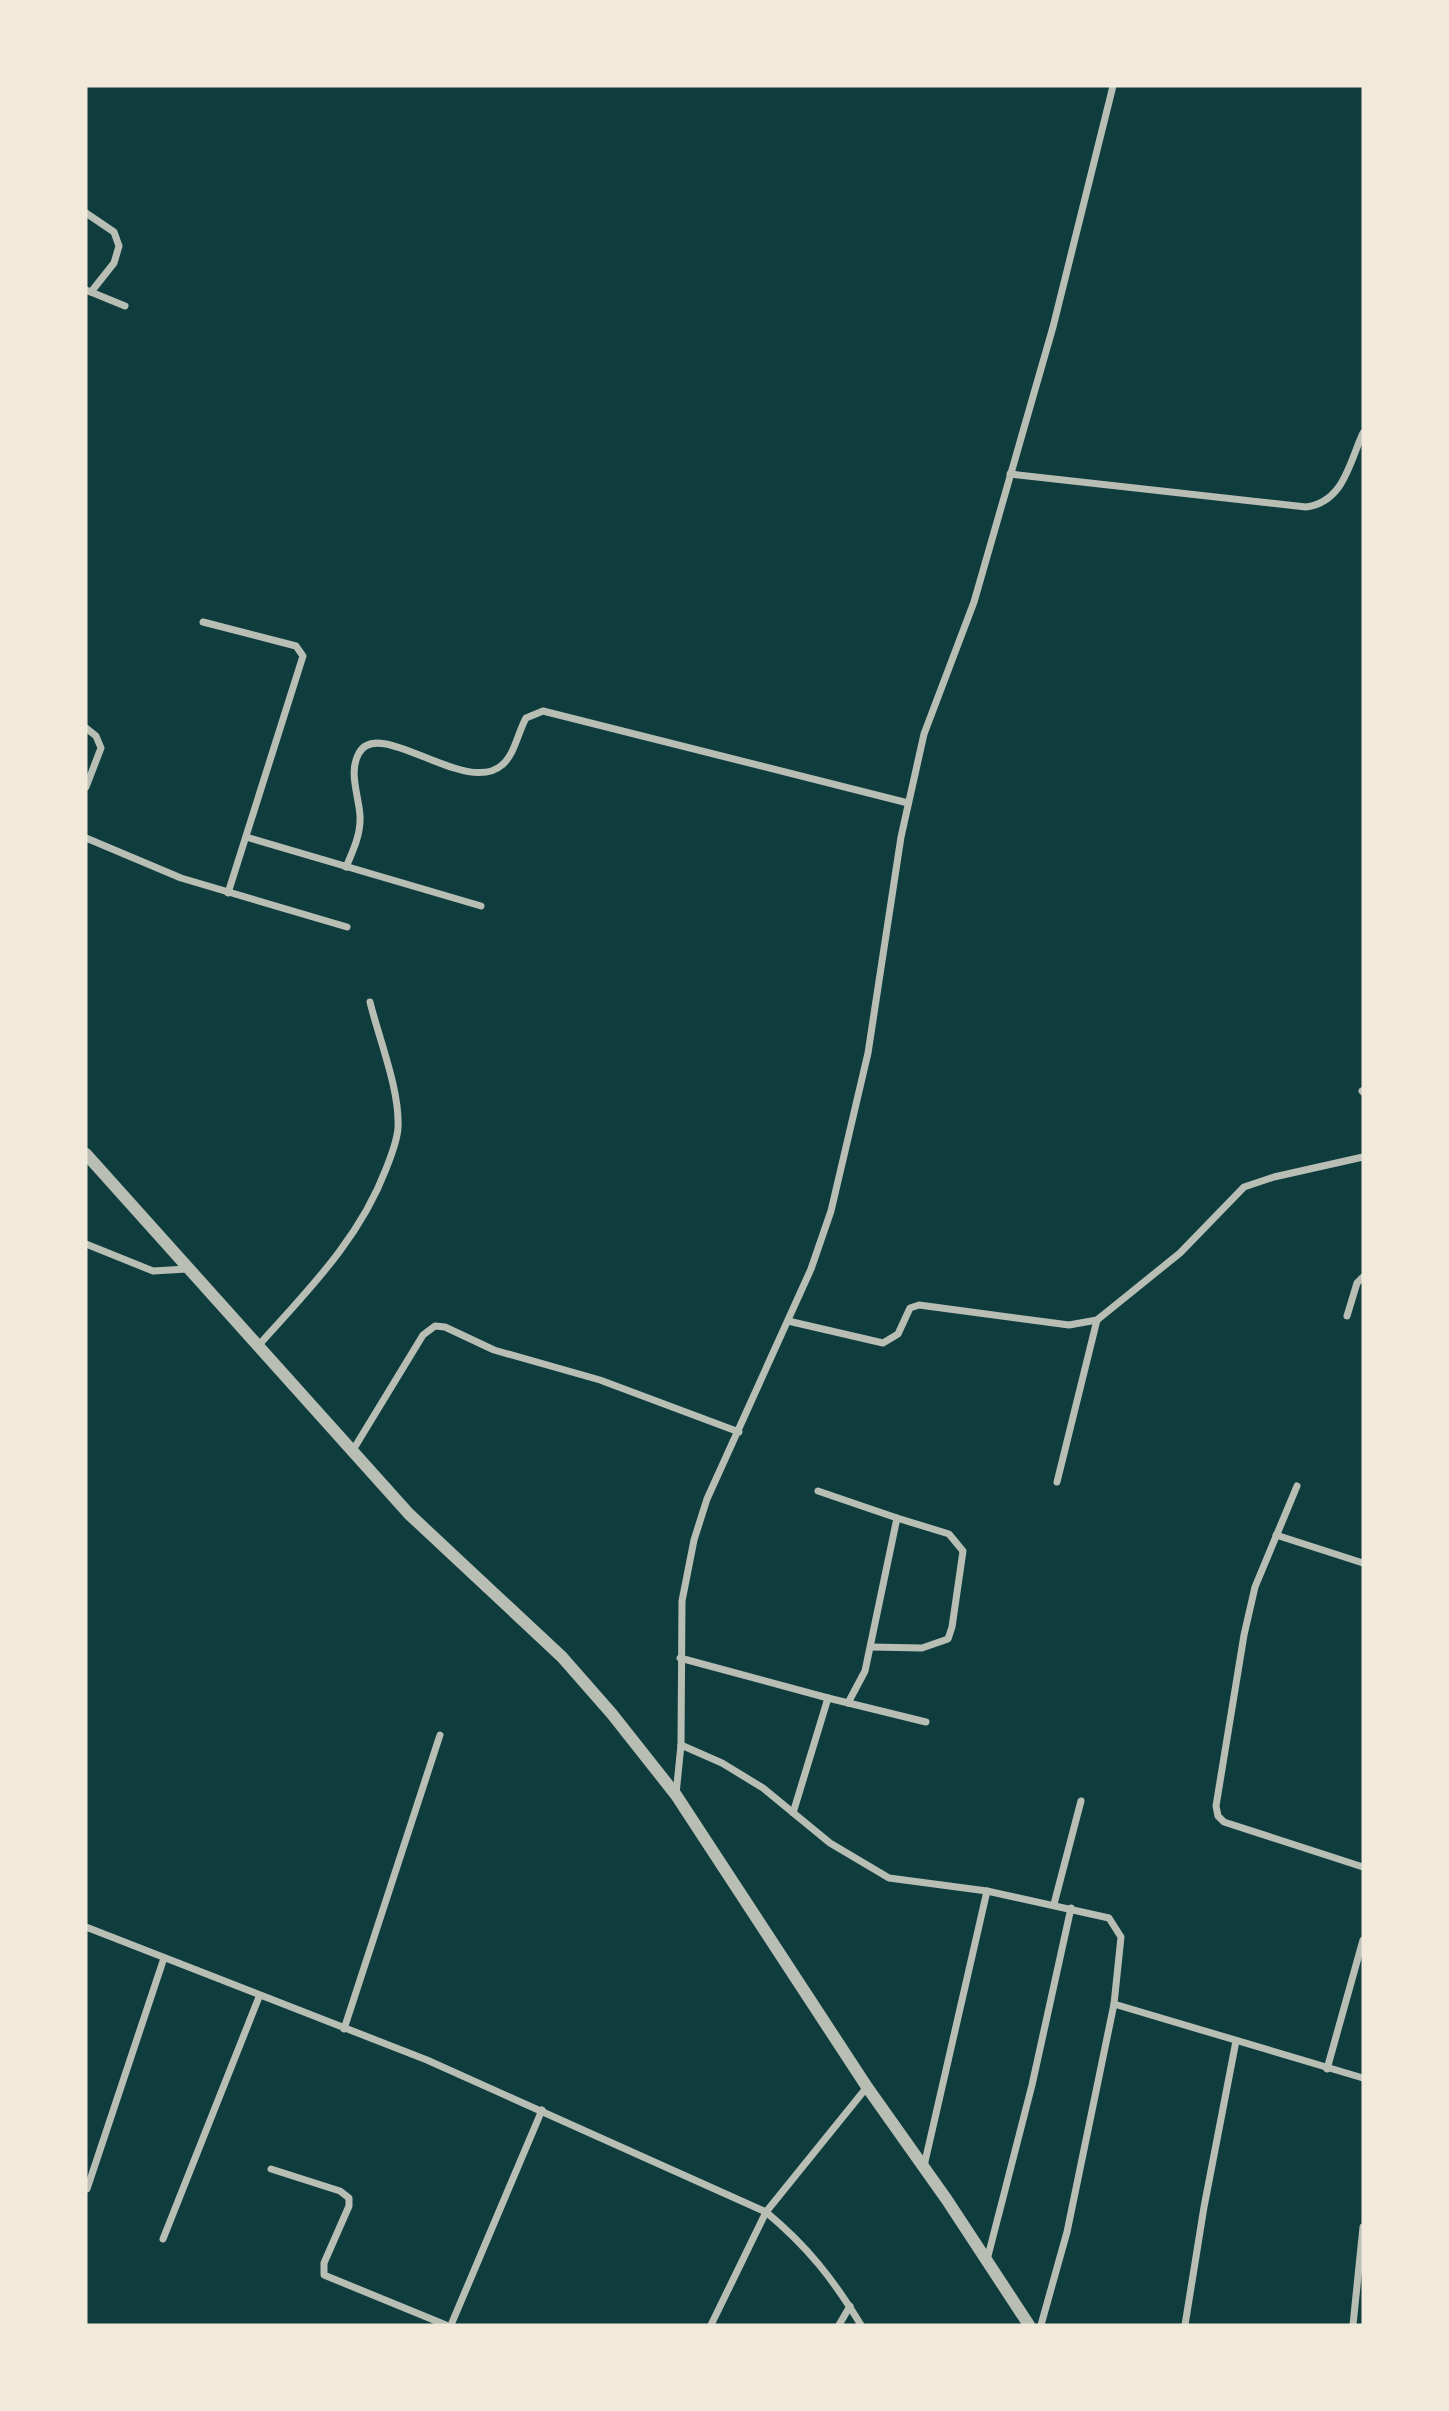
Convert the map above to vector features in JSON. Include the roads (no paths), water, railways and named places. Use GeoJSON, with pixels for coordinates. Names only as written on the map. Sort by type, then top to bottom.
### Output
{"type":"FeatureCollection","features":[{"type":"Feature","properties":{"kind":"street"},"geometry":{"type":"LineString","coordinates":[[676,1795],[681,1745],[682,1601],[694,1539],[708,1499],[788,1321],[831,1211],[867,1053],[908,803],[924,734],[974,602],[1054,327],[1113,86]]}},
{"type":"Feature","properties":{"kind":"street"},"geometry":{"type":"LineString","coordinates":[[86,213],[114,232],[119,246],[114,262],[88,291],[125,306]]}},
{"type":"Feature","properties":{"kind":"street"},"geometry":{"type":"LineString","coordinates":[[1010,474],[1270,505],[1320,505],[1332,499],[1363,433]]}},
{"type":"Feature","properties":{"kind":"street"},"geometry":{"type":"LineString","coordinates":[[203,622],[296,646],[303,656],[228,892]]}},
{"type":"Feature","properties":{"kind":"street"},"geometry":{"type":"LineString","coordinates":[[346,867],[358,835],[360,817],[355,764],[359,751],[366,745],[378,742],[393,745],[464,772],[493,772],[507,761],[526,718],[543,711],[908,803]]}},
{"type":"Feature","properties":{"kind":"street"},"geometry":{"type":"LineString","coordinates":[[86,728],[96,736],[101,748],[86,787]]}},
{"type":"Feature","properties":{"kind":"street"},"geometry":{"type":"LineString","coordinates":[[246,837],[481,906]]}},
{"type":"Feature","properties":{"kind":"street"},"geometry":{"type":"LineString","coordinates":[[86,838],[181,878],[347,927]]}},
{"type":"Feature","properties":{"kind":"street"},"geometry":{"type":"LineString","coordinates":[[258,1346],[340,1254],[374,1199],[395,1146],[398,1128],[395,1100],[370,1002]]}},
{"type":"Feature","properties":{"kind":"street"},"geometry":{"type":"LineString","coordinates":[[86,1154],[410,1514],[562,1657],[676,1795],[867,2087],[1030,2325]]}},
{"type":"Feature","properties":{"kind":"street"},"geometry":{"type":"LineString","coordinates":[[788,1321],[883,1343],[898,1334],[910,1308],[919,1305],[1069,1325],[1097,1320],[1180,1253],[1244,1187],[1274,1177],[1363,1157]]}},
{"type":"Feature","properties":{"kind":"street"},"geometry":{"type":"LineString","coordinates":[[86,1244],[153,1272],[187,1269]]}},
{"type":"Feature","properties":{"kind":"street"},"geometry":{"type":"LineString","coordinates":[[1347,1316],[1357,1283],[1363,1277]]}},
{"type":"Feature","properties":{"kind":"street"},"geometry":{"type":"LineString","coordinates":[[1057,1482],[1097,1320]]}},
{"type":"Feature","properties":{"kind":"street"},"geometry":{"type":"LineString","coordinates":[[353,1450],[423,1335],[435,1326],[445,1327],[494,1350],[600,1380],[739,1432]]}},
{"type":"Feature","properties":{"kind":"street"},"geometry":{"type":"LineString","coordinates":[[1297,1486],[1255,1587],[1244,1635],[1216,1806],[1218,1816],[1224,1822],[1363,1867]]}},
{"type":"Feature","properties":{"kind":"street"},"geometry":{"type":"LineString","coordinates":[[818,1491],[948,1534],[959,1544],[962,1560],[948,1639],[933,1646],[871,1647]]}},
{"type":"Feature","properties":{"kind":"street"},"geometry":{"type":"LineString","coordinates":[[848,1703],[865,1671],[897,1518]]}},
{"type":"Feature","properties":{"kind":"street"},"geometry":{"type":"LineString","coordinates":[[1276,1535],[1363,1563]]}},
{"type":"Feature","properties":{"kind":"street"},"geometry":{"type":"LineString","coordinates":[[680,1658],[926,1722]]}},
{"type":"Feature","properties":{"kind":"street"},"geometry":{"type":"LineString","coordinates":[[793,1813],[828,1698]]}},
{"type":"Feature","properties":{"kind":"street"},"geometry":{"type":"LineString","coordinates":[[344,2029],[440,1735]]}},
{"type":"Feature","properties":{"kind":"street"},"geometry":{"type":"LineString","coordinates":[[681,1745],[722,1763],[763,1788],[830,1843],[889,1878],[987,1891],[1054,1904],[1109,1919],[1118,1928],[1121,1937],[1114,2004],[1067,2232],[1041,2325]]}},
{"type":"Feature","properties":{"kind":"street"},"geometry":{"type":"LineString","coordinates":[[1054,1904],[1081,1801]]}},
{"type":"Feature","properties":{"kind":"street"},"geometry":{"type":"LineString","coordinates":[[923,2166],[987,1891]]}},
{"type":"Feature","properties":{"kind":"street"},"geometry":{"type":"LineString","coordinates":[[987,2261],[1032,2085],[1071,1908]]}},
{"type":"Feature","properties":{"kind":"street"},"geometry":{"type":"LineString","coordinates":[[86,1927],[259,1997],[427,2060],[766,2212],[802,2242],[833,2279],[861,2325]]}},
{"type":"Feature","properties":{"kind":"street"},"geometry":{"type":"LineString","coordinates":[[1327,2069],[1363,1940]]}},
{"type":"Feature","properties":{"kind":"street"},"geometry":{"type":"LineString","coordinates":[[87,2189],[164,1958]]}},
{"type":"Feature","properties":{"kind":"street"},"geometry":{"type":"LineString","coordinates":[[1354,1971],[1363,1974]]}},
{"type":"Feature","properties":{"kind":"street"},"geometry":{"type":"LineString","coordinates":[[163,2239],[259,1997]]}},
{"type":"Feature","properties":{"kind":"street"},"geometry":{"type":"LineString","coordinates":[[1114,2004],[1363,2078]]}},
{"type":"Feature","properties":{"kind":"street"},"geometry":{"type":"LineString","coordinates":[[1185,2325],[1204,2207],[1236,2041]]}},
{"type":"Feature","properties":{"kind":"street"},"geometry":{"type":"LineString","coordinates":[[711,2325],[766,2212],[867,2087]]}},
{"type":"Feature","properties":{"kind":"street"},"geometry":{"type":"LineString","coordinates":[[271,2169],[340,2191],[349,2198],[349,2206],[324,2263],[324,2275],[449,2325],[542,2110]]}},
{"type":"Feature","properties":{"kind":"street"},"geometry":{"type":"LineString","coordinates":[[1353,2325],[1363,2227]]}},
{"type":"Feature","properties":{"kind":"street"},"geometry":{"type":"LineString","coordinates":[[839,2325],[850,2306]]}}]}
